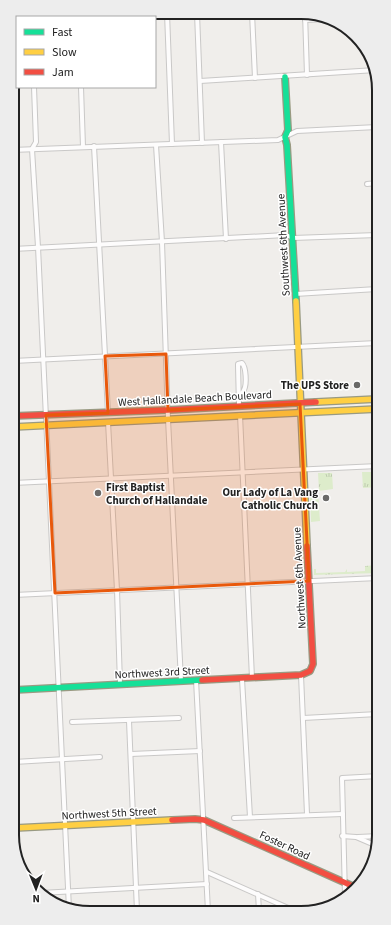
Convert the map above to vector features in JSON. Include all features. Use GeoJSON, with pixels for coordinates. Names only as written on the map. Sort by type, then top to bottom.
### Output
{"type":"FeatureCollection","features":[{"type":"Feature","properties":{"kind":"street"},"geometry":{"type":"LineString","coordinates":[[167,19],[172,144]]}},
{"type":"Feature","properties":{"kind":"street"},"geometry":{"type":"LineString","coordinates":[[197,19],[202,143]]}},
{"type":"Feature","properties":{"kind":"street"},"geometry":{"type":"LineString","coordinates":[[252,19],[255,78]]}},
{"type":"Feature","properties":{"kind":"street"},"geometry":{"type":"LineString","coordinates":[[307,75],[305,20],[312,20]]}},
{"type":"Feature","properties":{"kind":"street"},"geometry":{"type":"LineString","coordinates":[[200,81],[285,77],[370,70]]}},
{"type":"Feature","properties":{"kind":"street","name":"Southwest 6th Avenue"},"geometry":{"type":"LineString","coordinates":[[285,77],[288,130],[285,137],[287,145],[293,238],[301,413]]}},
{"type":"Feature","properties":{"kind":"street"},"geometry":{"type":"LineString","coordinates":[[34,88],[36,142],[32,149],[55,593],[69,903]]}},
{"type":"Feature","properties":{"kind":"street"},"geometry":{"type":"LineString","coordinates":[[81,88],[83,147]]}},
{"type":"Feature","properties":{"kind":"street"},"geometry":{"type":"LineString","coordinates":[[19,150],[278,140],[296,132],[372,127]]}},
{"type":"Feature","properties":{"kind":"street"},"geometry":{"type":"LineString","coordinates":[[221,142],[226,239]]}},
{"type":"Feature","properties":{"kind":"street"},"geometry":{"type":"LineString","coordinates":[[156,144],[162,242],[168,419],[182,681]]}},
{"type":"Feature","properties":{"kind":"street"},"geometry":{"type":"LineString","coordinates":[[94,146],[108,413]]}},
{"type":"Feature","properties":{"kind":"street"},"geometry":{"type":"LineString","coordinates":[[367,184],[372,184]]}},
{"type":"Feature","properties":{"kind":"street"},"geometry":{"type":"LineString","coordinates":[[19,248],[286,235],[293,238],[372,235]]}},
{"type":"Feature","properties":{"kind":"street"},"geometry":{"type":"LineString","coordinates":[[295,294],[372,289]]}},
{"type":"Feature","properties":{"kind":"street"},"geometry":{"type":"LineString","coordinates":[[19,361],[372,343]]}},
{"type":"Feature","properties":{"kind":"street"},"geometry":{"type":"LineString","coordinates":[[239,406],[240,395],[238,366],[242,363],[245,367],[245,387],[240,395]]}},
{"type":"Feature","properties":{"kind":"street","name":"West Hallandale Beach Boulevard"},"geometry":{"type":"LineString","coordinates":[[19,416],[108,413],[372,399]]}},
{"type":"Feature","properties":{"kind":"street","name":"West Hallandale Beach Boulevard"},"geometry":{"type":"LineString","coordinates":[[19,427],[372,409]]}},
{"type":"Feature","properties":{"kind":"street","name":"Northwest 6th Avenue"},"geometry":{"type":"LineString","coordinates":[[301,413],[313,664],[310,671]]}},
{"type":"Feature","properties":{"kind":"street"},"geometry":{"type":"LineString","coordinates":[[240,416],[252,678]]}},
{"type":"Feature","properties":{"kind":"street"},"geometry":{"type":"LineString","coordinates":[[108,422],[117,590],[120,684]]}},
{"type":"Feature","properties":{"kind":"street"},"geometry":{"type":"LineString","coordinates":[[19,483],[372,466]]}},
{"type":"Feature","properties":{"kind":"street"},"geometry":{"type":"LineString","coordinates":[[19,595],[372,578]]}},
{"type":"Feature","properties":{"kind":"street","name":"Northwest 3rd Street"},"geometry":{"type":"LineString","coordinates":[[19,690],[196,680],[242,679],[301,675],[310,671]]}},
{"type":"Feature","properties":{"kind":"street"},"geometry":{"type":"LineString","coordinates":[[301,675],[307,814]]}},
{"type":"Feature","properties":{"kind":"street"},"geometry":{"type":"LineString","coordinates":[[242,679],[250,817]]}},
{"type":"Feature","properties":{"kind":"street"},"geometry":{"type":"LineString","coordinates":[[196,680],[208,906]]}},
{"type":"Feature","properties":{"kind":"street"},"geometry":{"type":"LineString","coordinates":[[303,718],[372,714]]}},
{"type":"Feature","properties":{"kind":"street"},"geometry":{"type":"LineString","coordinates":[[72,722],[179,718]]}},
{"type":"Feature","properties":{"kind":"street"},"geometry":{"type":"LineString","coordinates":[[129,721],[137,906]]}},
{"type":"Feature","properties":{"kind":"street"},"geometry":{"type":"LineString","coordinates":[[131,754],[200,751]]}},
{"type":"Feature","properties":{"kind":"street"},"geometry":{"type":"LineString","coordinates":[[19,762],[100,757]]}},
{"type":"Feature","properties":{"kind":"street"},"geometry":{"type":"LineString","coordinates":[[344,891],[342,778],[372,776]]}},
{"type":"Feature","properties":{"kind":"street"},"geometry":{"type":"LineString","coordinates":[[234,818],[307,814],[342,814]]}},
{"type":"Feature","properties":{"kind":"street","name":"Northwest 5th Street"},"geometry":{"type":"LineString","coordinates":[[19,828],[194,819],[204,820]]}},
{"type":"Feature","properties":{"kind":"street","name":"Foster Road"},"geometry":{"type":"LineString","coordinates":[[204,820],[350,885]]}},
{"type":"Feature","properties":{"kind":"street"},"geometry":{"type":"LineString","coordinates":[[342,836],[372,836]]}},
{"type":"Feature","properties":{"kind":"street"},"geometry":{"type":"LineString","coordinates":[[356,837],[371,844]]}},
{"type":"Feature","properties":{"kind":"street"},"geometry":{"type":"LineString","coordinates":[[207,872],[286,906]]}},
{"type":"Feature","properties":{"kind":"street"},"geometry":{"type":"LineString","coordinates":[[49,893],[207,884]]}},
{"type":"Feature","properties":{"kind":"street"},"geometry":{"type":"LineString","coordinates":[[258,894],[259,906]]}},
{"type":"Feature","properties":{"kind":"highlighted area"},"geometry":{"type":"Polygon","coordinates":[[[166,354],[168,410],[300,404],[309,581],[55,593],[46,415],[108,413],[105,356],[166,354]]]}},
{"type":"Feature","properties":{"kind":"green space"},"geometry":{"type":"Polygon","coordinates":[[[362,472],[372,472],[372,487],[363,488],[362,472]]]}},
{"type":"Feature","properties":{"kind":"green space"},"geometry":{"type":"Polygon","coordinates":[[[318,473],[332,473],[333,489],[319,491],[318,473]]]}},
{"type":"Feature","properties":{"kind":"green space"},"geometry":{"type":"Polygon","coordinates":[[[310,492],[318,492],[320,521],[311,522],[310,492]]]}},
{"type":"Feature","properties":{"kind":"green space"},"geometry":{"type":"Polygon","coordinates":[[[372,565],[372,573],[314,575],[314,569],[316,569],[316,573],[345,572],[347,569],[347,572],[365,571],[365,566],[372,565]]]}},
{"type":"Feature","properties":{"kind":"traffic: fast"},"geometry":{"type":"LineString","coordinates":[[285,77],[288,130],[285,137],[287,145],[296,301]]}},
{"type":"Feature","properties":{"kind":"traffic: fast"},"geometry":{"type":"LineString","coordinates":[[19,690],[202,680]]}},
{"type":"Feature","properties":{"kind":"traffic: slow"},"geometry":{"type":"LineString","coordinates":[[296,301],[307,546]]}},
{"type":"Feature","properties":{"kind":"traffic: slow"},"geometry":{"type":"LineString","coordinates":[[316,402],[372,399]]}},
{"type":"Feature","properties":{"kind":"traffic: slow"},"geometry":{"type":"LineString","coordinates":[[19,427],[372,409]]}},
{"type":"Feature","properties":{"kind":"traffic: slow"},"geometry":{"type":"LineString","coordinates":[[19,828],[172,820]]}},
{"type":"Feature","properties":{"kind":"traffic: jam"},"geometry":{"type":"LineString","coordinates":[[19,416],[316,402]]}},
{"type":"Feature","properties":{"kind":"traffic: jam"},"geometry":{"type":"LineString","coordinates":[[202,680],[301,675],[310,671],[313,664],[307,546]]}},
{"type":"Feature","properties":{"kind":"traffic: jam"},"geometry":{"type":"LineString","coordinates":[[172,820],[204,820],[351,885]]}},
{"type":"Feature","properties":{"kind":"place","name":"The UPS Store"},"geometry":{"type":"Point","coordinates":[357,385]}},
{"type":"Feature","properties":{"kind":"place","name":"First Baptist Church of Hallandale"},"geometry":{"type":"Point","coordinates":[98,493]}},
{"type":"Feature","properties":{"kind":"place","name":"Our Lady of La Vang Catholic Church"},"geometry":{"type":"Point","coordinates":[326,498]}}]}
